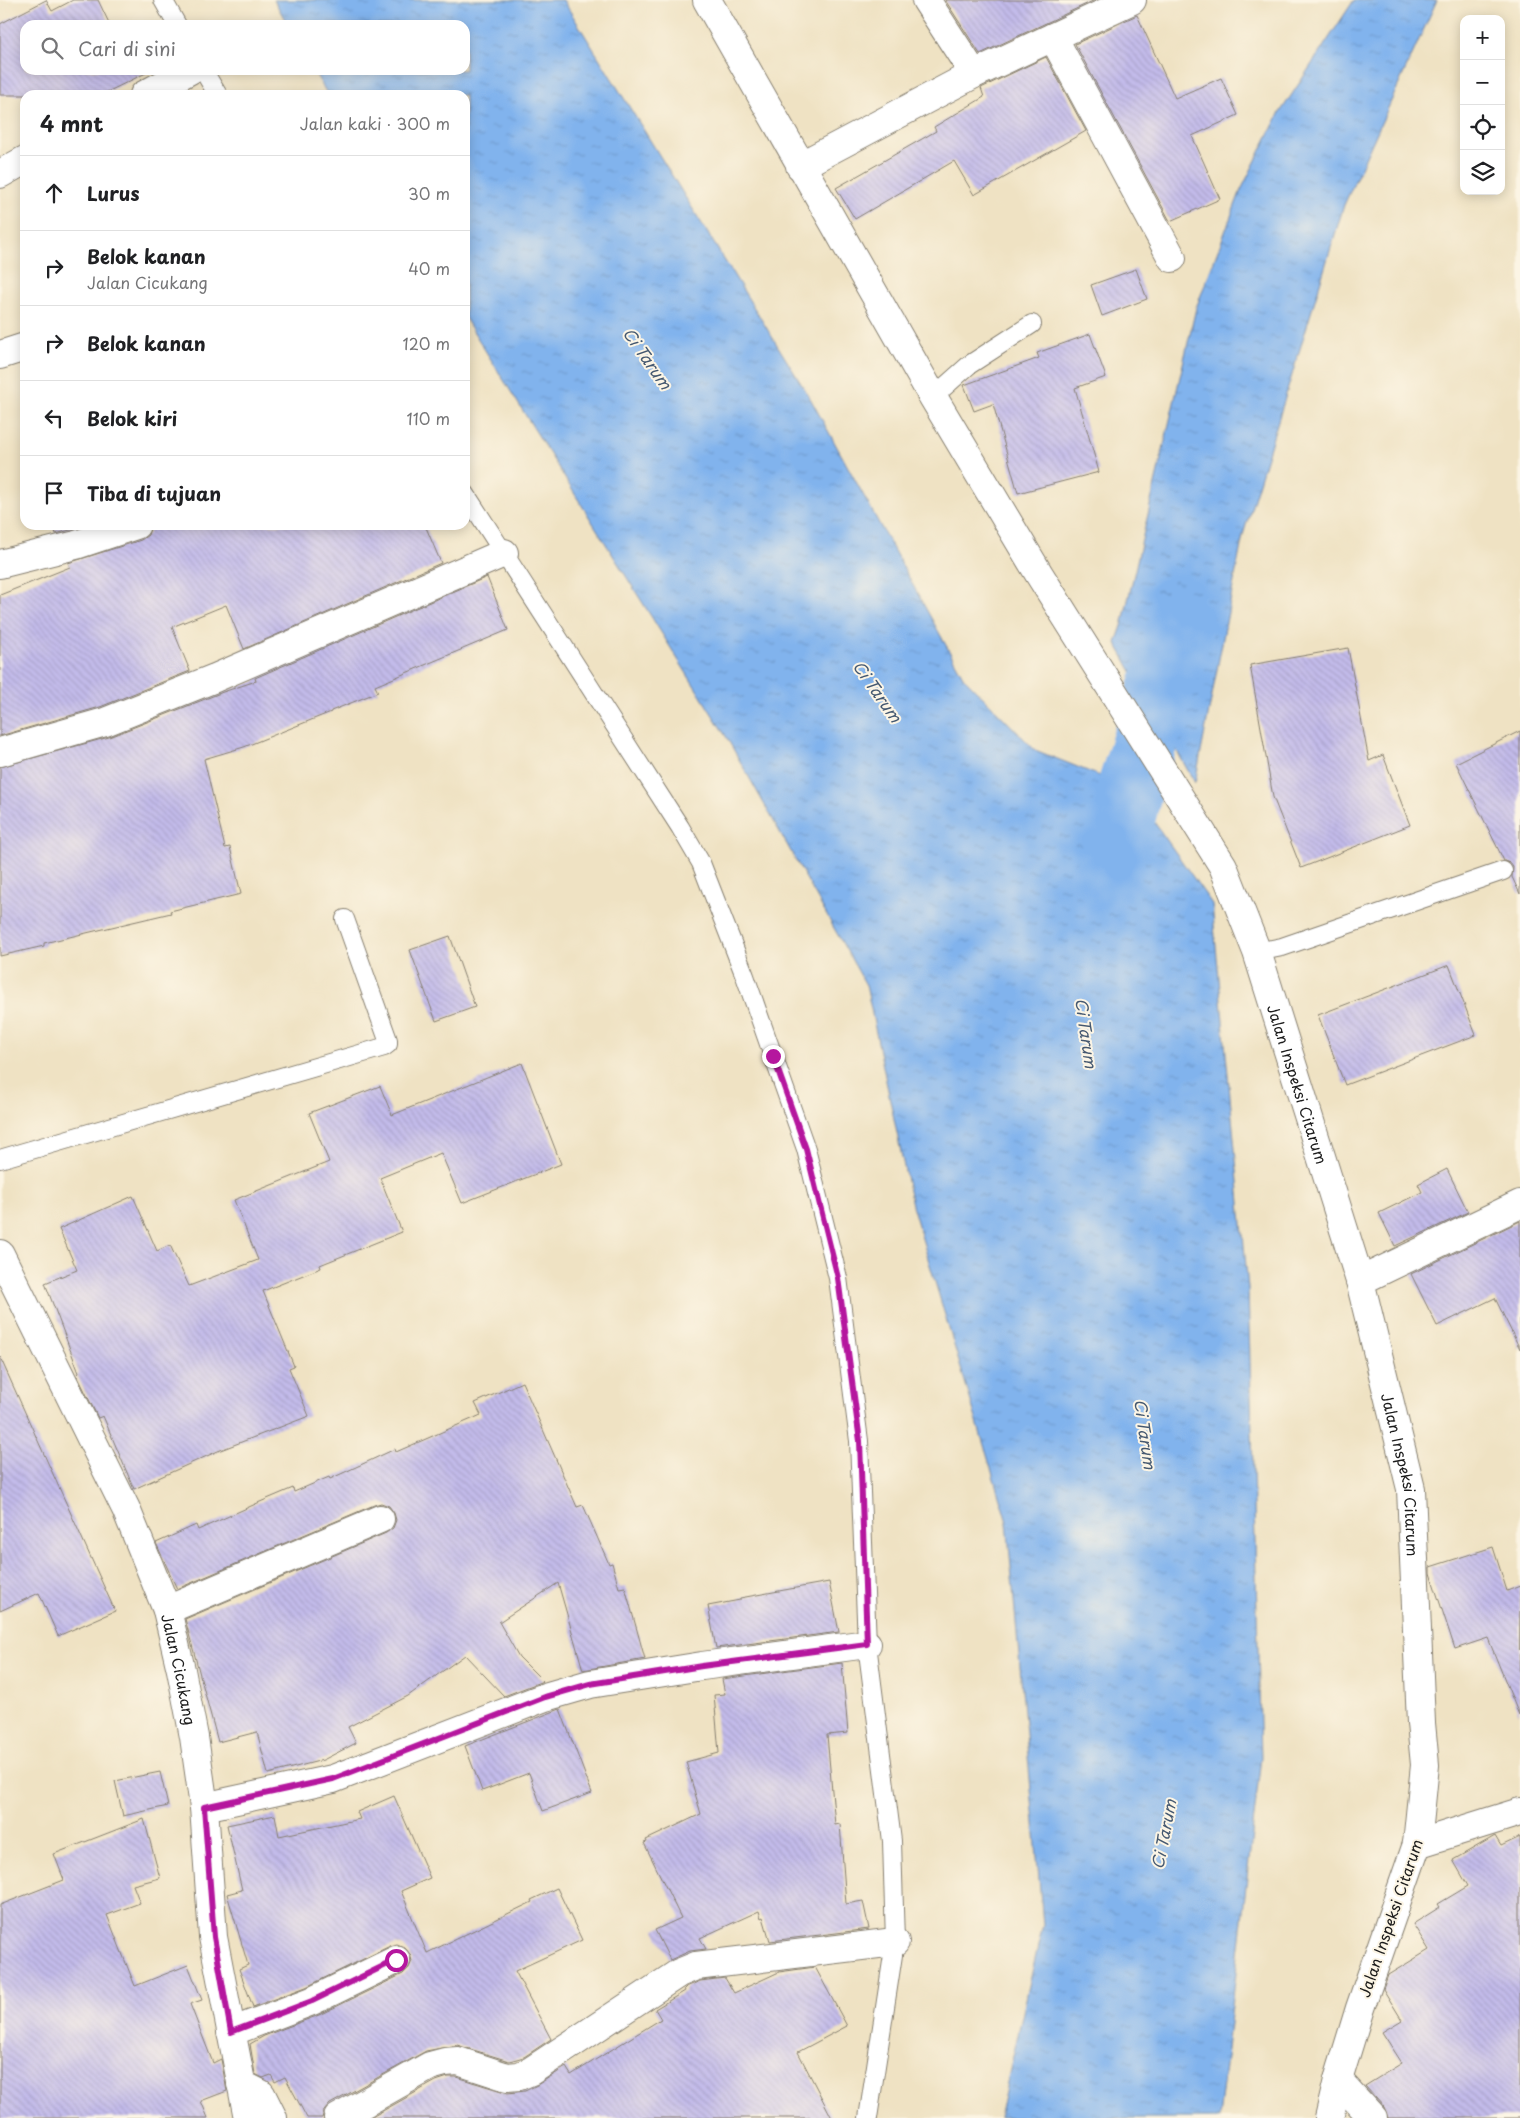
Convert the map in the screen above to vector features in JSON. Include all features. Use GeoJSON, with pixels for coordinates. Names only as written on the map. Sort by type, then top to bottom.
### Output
{"type":"FeatureCollection","features":[{"type":"Feature","properties":{"kind":"street","name":"Jalan Inspeksi Citarum"},"geometry":{"type":"LineString","coordinates":[[707,0],[932,397],[1039,574],[1211,845],[1230,883],[1257,952],[1360,1281],[1411,1489],[1421,1723],[1425,1765],[1417,1844],[1360,2008],[1338,2080],[1329,2118]]}},
{"type":"Feature","properties":{"kind":"street"},"geometry":{"type":"LineString","coordinates":[[926,0],[974,74]]}},
{"type":"Feature","properties":{"kind":"street"},"geometry":{"type":"LineString","coordinates":[[800,166],[974,74],[1132,0]]}},
{"type":"Feature","properties":{"kind":"street"},"geometry":{"type":"LineString","coordinates":[[1053,37],[1172,258]]}},
{"type":"Feature","properties":{"kind":"street"},"geometry":{"type":"LineString","coordinates":[[153,90],[181,75]]}},
{"type":"Feature","properties":{"kind":"street"},"geometry":{"type":"LineString","coordinates":[[0,174],[20,163]]}},
{"type":"Feature","properties":{"kind":"street"},"geometry":{"type":"LineString","coordinates":[[0,355],[20,349]]}},
{"type":"Feature","properties":{"kind":"street"},"geometry":{"type":"LineString","coordinates":[[0,564],[76,545],[121,530]]}},
{"type":"Feature","properties":{"kind":"street"},"geometry":{"type":"LineString","coordinates":[[0,752],[105,722],[215,678],[504,553]]}},
{"type":"Feature","properties":{"kind":"street"},"geometry":{"type":"LineString","coordinates":[[1360,1281],[1520,1204]]}},
{"type":"Feature","properties":{"kind":"street","name":"Jalan Cicukang"},"geometry":{"type":"LineString","coordinates":[[0,1254],[126,1509],[167,1610],[191,1718],[204,1807],[214,1937],[248,2118]]}},
{"type":"Feature","properties":{"kind":"street"},"geometry":{"type":"LineString","coordinates":[[167,1610],[380,1519]]}},
{"type":"Feature","properties":{"kind":"street"},"geometry":{"type":"LineString","coordinates":[[204,1807],[333,1779],[545,1697],[590,1684],[702,1666],[867,1644]]}},
{"type":"Feature","properties":{"kind":"street"},"geometry":{"type":"LineString","coordinates":[[1417,1844],[1520,1812]]}},
{"type":"Feature","properties":{"kind":"street"},"geometry":{"type":"LineString","coordinates":[[338,2118],[430,2066],[445,2062],[458,2061],[507,2077],[518,2076],[531,2071],[679,1973],[696,1966],[895,1942]]}},
{"type":"Feature","properties":{"kind":"street"},"geometry":{"type":"LineString","coordinates":[[231,2032],[312,2001],[396,1960]]}},
{"type":"Feature","properties":{"kind":"street"},"geometry":{"type":"LineString","coordinates":[[1338,2080],[1373,2118]]}},
{"type":"Feature","properties":{"kind":"street"},"geometry":{"type":"LineString","coordinates":[[241,2084],[261,2094],[273,2118]]}},
{"type":"Feature","properties":{"kind":"lane"},"geometry":{"type":"LineString","coordinates":[[163,0],[174,20]]}},
{"type":"Feature","properties":{"kind":"lane"},"geometry":{"type":"LineString","coordinates":[[206,75],[215,90]]}},
{"type":"Feature","properties":{"kind":"lane"},"geometry":{"type":"LineString","coordinates":[[932,397],[969,365],[1032,324]]}},
{"type":"Feature","properties":{"kind":"lane"},"geometry":{"type":"LineString","coordinates":[[470,501],[680,826],[701,863],[745,976],[806,1149],[838,1278],[860,1441],[867,1644],[892,1841],[895,1942],[868,2118]]}},
{"type":"Feature","properties":{"kind":"lane"},"geometry":{"type":"LineString","coordinates":[[1257,952],[1282,947],[1502,871]]}},
{"type":"Feature","properties":{"kind":"lane"},"geometry":{"type":"LineString","coordinates":[[0,1159],[384,1047],[388,1044],[388,1040],[345,919]]}},
{"type":"Feature","properties":{"kind":"water","name":"Ci Tarum"},"geometry":{"type":"Polygon","coordinates":[[[274,0],[563,0],[810,398],[964,678],[1035,750],[1130,788],[1212,904],[1248,1288],[1261,1757],[1219,2118],[999,2118],[1043,1924],[1007,1522],[912,1205],[866,985],[727,738],[470,326],[470,90],[325,90],[316,75],[470,75],[470,20],[285,20],[274,0]]]}},
{"type":"Feature","properties":{"kind":"water"},"geometry":{"type":"Polygon","coordinates":[[[1354,0],[1437,0],[1344,205],[1243,535],[1195,783],[1116,643],[1122,626],[1196,308],[1241,190],[1279,114],[1354,0]]]}},
{"type":"Feature","properties":{"kind":"building"},"geometry":{"type":"Polygon","coordinates":[[[46,0],[52,11],[73,0],[98,0],[108,20],[20,20],[20,75],[142,75],[111,90],[20,90],[20,95],[0,95],[0,24],[46,0]]]}},
{"type":"Feature","properties":{"kind":"building"},"geometry":{"type":"Polygon","coordinates":[[[945,0],[1095,0],[980,54],[945,0]]]}},
{"type":"Feature","properties":{"kind":"building"},"geometry":{"type":"Polygon","coordinates":[[[1137,15],[1175,98],[1221,78],[1238,115],[1192,136],[1220,199],[1170,221],[1075,44],[1137,15]]]}},
{"type":"Feature","properties":{"kind":"building"},"geometry":{"type":"Polygon","coordinates":[[[1046,57],[1086,131],[974,195],[954,161],[855,219],[836,188],[936,131],[934,127],[984,97],[981,88],[1046,57]]]}},
{"type":"Feature","properties":{"kind":"building"},"geometry":{"type":"Polygon","coordinates":[[[1136,269],[1147,299],[1102,316],[1091,285],[1136,269]]]}},
{"type":"Feature","properties":{"kind":"building"},"geometry":{"type":"Polygon","coordinates":[[[1090,334],[1106,377],[1075,388],[1099,472],[1018,493],[993,404],[974,411],[964,385],[1039,358],[1037,353],[1090,334]]]}},
{"type":"Feature","properties":{"kind":"building"},"geometry":{"type":"Polygon","coordinates":[[[55,530],[70,530],[56,534],[55,530]]]}},
{"type":"Feature","properties":{"kind":"building"},"geometry":{"type":"Polygon","coordinates":[[[150,530],[427,530],[441,563],[244,649],[226,605],[172,627],[190,671],[100,707],[0,736],[0,595],[70,567],[68,563],[141,540],[148,535],[150,530]]]}},
{"type":"Feature","properties":{"kind":"building"},"geometry":{"type":"Polygon","coordinates":[[[487,577],[508,630],[375,686],[378,692],[331,712],[244,747],[204,759],[225,848],[230,847],[241,894],[170,911],[171,913],[44,943],[44,946],[0,956],[0,767],[109,737],[256,681],[255,678],[487,577]]]}},
{"type":"Feature","properties":{"kind":"building"},"geometry":{"type":"Polygon","coordinates":[[[1348,648],[1369,761],[1383,755],[1410,825],[1301,868],[1273,797],[1250,665],[1348,648]]]}},
{"type":"Feature","properties":{"kind":"building"},"geometry":{"type":"Polygon","coordinates":[[[1520,731],[1520,894],[1512,877],[1513,867],[1510,863],[1504,861],[1456,763],[1520,731]]]}},
{"type":"Feature","properties":{"kind":"building"},"geometry":{"type":"Polygon","coordinates":[[[450,936],[475,1007],[436,1021],[410,950],[450,936]]]}},
{"type":"Feature","properties":{"kind":"building"},"geometry":{"type":"Polygon","coordinates":[[[1449,965],[1476,1035],[1345,1085],[1318,1015],[1449,965]]]}},
{"type":"Feature","properties":{"kind":"building"},"geometry":{"type":"Polygon","coordinates":[[[522,1063],[561,1164],[462,1203],[441,1153],[380,1178],[402,1232],[320,1265],[321,1268],[263,1291],[294,1366],[289,1368],[309,1416],[218,1451],[134,1489],[103,1416],[98,1418],[77,1375],[79,1373],[45,1283],[77,1270],[59,1229],[133,1196],[157,1251],[170,1245],[189,1286],[258,1260],[234,1200],[329,1162],[309,1113],[380,1086],[392,1115],[522,1063]]]}},
{"type":"Feature","properties":{"kind":"building"},"geometry":{"type":"Polygon","coordinates":[[[1447,1169],[1468,1212],[1395,1246],[1379,1213],[1422,1192],[1418,1184],[1447,1169]]]}},
{"type":"Feature","properties":{"kind":"building"},"geometry":{"type":"Polygon","coordinates":[[[1520,1221],[1520,1349],[1495,1298],[1437,1326],[1411,1274],[1520,1221]]]}},
{"type":"Feature","properties":{"kind":"building"},"geometry":{"type":"Polygon","coordinates":[[[0,1357],[115,1611],[58,1636],[39,1593],[0,1611],[0,1357]]]}},
{"type":"Feature","properties":{"kind":"building"},"geometry":{"type":"Polygon","coordinates":[[[522,1382],[577,1507],[583,1505],[609,1564],[612,1563],[619,1588],[625,1587],[645,1659],[583,1670],[558,1583],[499,1622],[519,1657],[543,1681],[504,1696],[465,1655],[408,1696],[348,1727],[356,1743],[323,1760],[268,1774],[257,1732],[218,1742],[185,1619],[386,1533],[393,1528],[396,1520],[394,1513],[389,1506],[381,1503],[374,1505],[177,1589],[156,1543],[196,1525],[198,1530],[293,1488],[294,1492],[329,1477],[330,1479],[395,1449],[396,1452],[481,1415],[475,1403],[522,1382]]]}},
{"type":"Feature","properties":{"kind":"building"},"geometry":{"type":"Polygon","coordinates":[[[1493,1547],[1507,1591],[1520,1586],[1519,1715],[1488,1638],[1455,1649],[1430,1573],[1430,1567],[1493,1547]]]}},
{"type":"Feature","properties":{"kind":"building"},"geometry":{"type":"Polygon","coordinates":[[[829,1582],[839,1632],[716,1648],[708,1606],[740,1600],[740,1598],[829,1582]]]}},
{"type":"Feature","properties":{"kind":"building"},"geometry":{"type":"Polygon","coordinates":[[[842,1663],[848,1733],[827,1735],[835,1825],[840,1824],[846,1904],[863,1901],[869,1929],[770,1941],[763,1917],[761,1918],[759,1911],[700,1938],[706,1949],[690,1951],[670,1960],[655,1930],[681,1918],[644,1843],[647,1842],[646,1840],[701,1814],[686,1762],[719,1753],[714,1695],[725,1694],[722,1679],[842,1663]]]}},
{"type":"Feature","properties":{"kind":"building"},"geometry":{"type":"Polygon","coordinates":[[[560,1709],[592,1793],[543,1811],[529,1773],[482,1791],[465,1746],[560,1709]]]}},
{"type":"Feature","properties":{"kind":"building"},"geometry":{"type":"Polygon","coordinates":[[[160,1772],[168,1806],[123,1816],[115,1781],[160,1772]]]}},
{"type":"Feature","properties":{"kind":"building"},"geometry":{"type":"Polygon","coordinates":[[[394,1796],[430,1878],[401,1891],[427,1953],[557,1888],[582,1940],[515,1971],[551,2039],[524,2057],[509,2061],[457,2045],[426,2051],[330,2104],[324,2111],[322,2118],[307,2118],[285,2077],[275,2082],[271,2075],[263,2078],[255,2074],[250,2044],[264,2036],[319,2015],[403,1974],[409,1968],[412,1961],[410,1954],[404,1947],[397,1944],[390,1946],[306,1987],[253,2007],[239,1969],[248,1965],[227,1894],[242,1890],[227,1825],[275,1815],[279,1836],[360,1819],[357,1812],[394,1796]]]}},
{"type":"Feature","properties":{"kind":"building"},"geometry":{"type":"Polygon","coordinates":[[[144,1819],[160,1878],[133,1885],[140,1903],[107,1915],[135,1986],[188,1965],[202,2000],[190,2004],[213,2063],[221,2059],[227,2091],[201,2101],[208,2118],[0,2118],[0,1905],[64,1880],[54,1854],[144,1819]]]}},
{"type":"Feature","properties":{"kind":"building"},"geometry":{"type":"Polygon","coordinates":[[[1495,1836],[1501,1846],[1520,1837],[1520,2118],[1388,2118],[1384,2107],[1365,2086],[1402,2063],[1382,2032],[1402,2020],[1383,1989],[1388,1975],[1429,1950],[1413,1924],[1440,1907],[1438,1904],[1468,1886],[1453,1860],[1495,1836]]]}},
{"type":"Feature","properties":{"kind":"building"},"geometry":{"type":"Polygon","coordinates":[[[815,1967],[847,2026],[798,2052],[832,2118],[370,2118],[436,2081],[448,2077],[456,2077],[508,2093],[525,2091],[566,2067],[571,2075],[661,2019],[655,2009],[685,1991],[686,1987],[700,1981],[725,1978],[734,1993],[779,1972],[815,1967]]]}},
{"type":"Feature","properties":{"kind":"waterway"},"geometry":{"type":"LineString","coordinates":[[1107,878],[1130,788],[1182,623]]}},
{"type":"Feature","properties":{"kind":"route"},"geometry":{"type":"LineString","coordinates":[[396,1960],[312,2001],[231,2032],[214,1937],[204,1807],[333,1779],[545,1697],[590,1684],[702,1666],[867,1644],[860,1441],[838,1278],[806,1149],[773,1056]]}}]}
